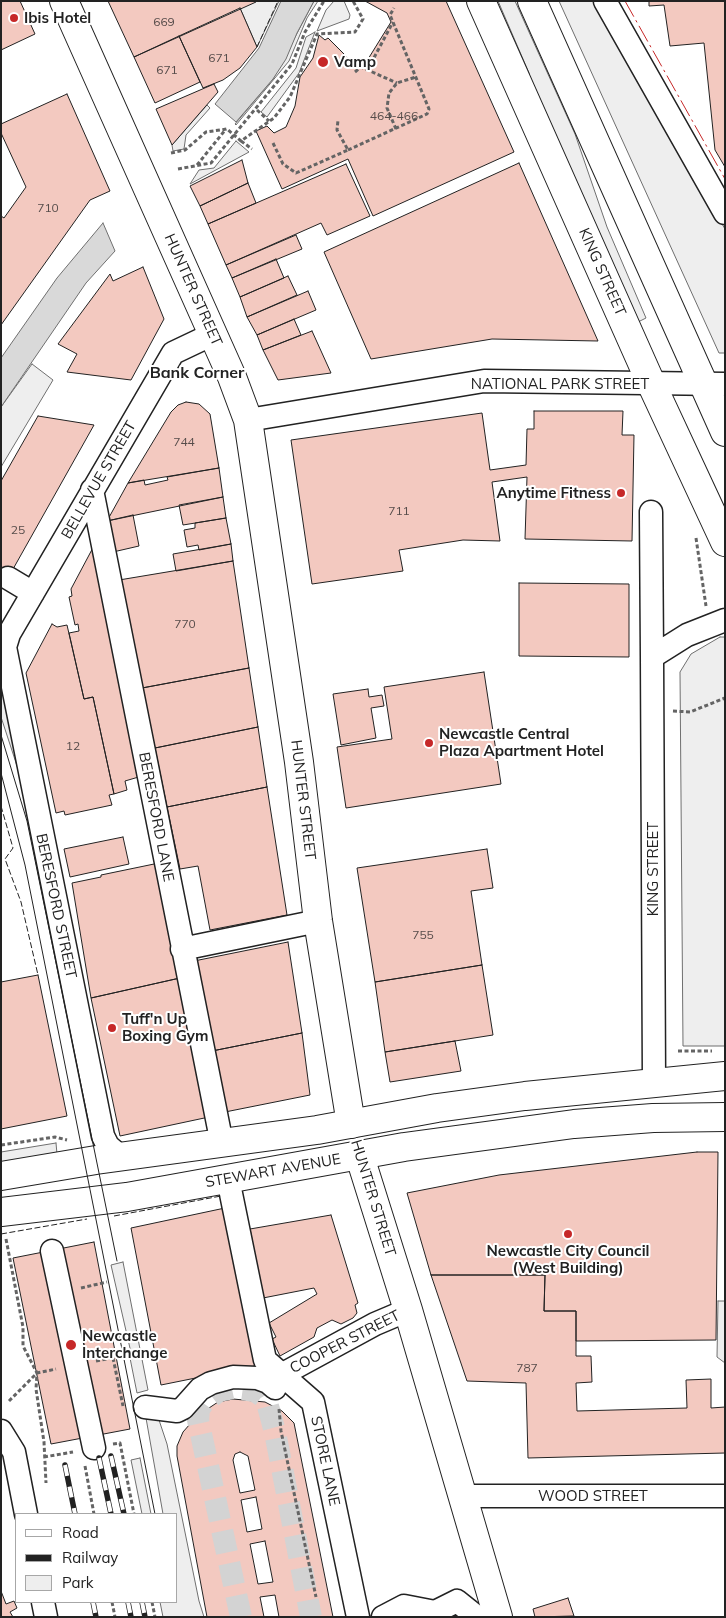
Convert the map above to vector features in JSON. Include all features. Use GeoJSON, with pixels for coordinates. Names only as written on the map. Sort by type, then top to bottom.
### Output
{"type":"FeatureCollection","features":[{"type":"Feature","properties":{"kind":"main road","name":"HUNTER STREET"},"geometry":{"type":"LineString","coordinates":[[64,1],[213,334],[248,420],[299,762],[318,921],[351,1124],[408,1310],[461,1496],[486,1616]]}},
{"type":"Feature","properties":{"kind":"main road","name":"KING STREET"},"geometry":{"type":"LineString","coordinates":[[481,1],[651,383],[725,542]]}},
{"type":"Feature","properties":{"kind":"main road"},"geometry":{"type":"LineString","coordinates":[[532,1],[713,384],[725,432]]}},
{"type":"Feature","properties":{"kind":"main road"},"geometry":{"type":"LineString","coordinates":[[1,1176],[351,1124],[476,1102],[725,1076]]}},
{"type":"Feature","properties":{"kind":"main road","name":"STEWART AVENUE"},"geometry":{"type":"LineString","coordinates":[[1,1212],[127,1197],[360,1157],[413,1146],[574,1124],[653,1118],[725,1117]]}},
{"type":"Feature","properties":{"kind":"street"},"geometry":{"type":"LineString","coordinates":[[605,1],[725,213]]}},
{"type":"Feature","properties":{"kind":"street","name":"BELLEVUE STREET"},"geometry":{"type":"LineString","coordinates":[[5,647],[9,634],[174,353],[213,334]]}},
{"type":"Feature","properties":{"kind":"street","name":"NATIONAL PARK STREET"},"geometry":{"type":"LineString","coordinates":[[248,420],[484,381],[713,384]]}},
{"type":"Feature","properties":{"kind":"street","name":"BERESFORD LANE"},"geometry":{"type":"LineString","coordinates":[[92,490],[222,1144]]}},
{"type":"Feature","properties":{"kind":"street","name":"KING STREET"},"geometry":{"type":"LineString","coordinates":[[651,512],[654,1082]]}},
{"type":"Feature","properties":{"kind":"street"},"geometry":{"type":"LineString","coordinates":[[8,578],[33,593]]}},
{"type":"Feature","properties":{"kind":"street"},"geometry":{"type":"LineString","coordinates":[[652,657],[687,635],[718,623]]}},
{"type":"Feature","properties":{"kind":"street","name":"BERESFORD STREET"},"geometry":{"type":"LineString","coordinates":[[5,647],[8,672],[102,1136],[108,1146],[121,1157]]}},
{"type":"Feature","properties":{"kind":"street"},"geometry":{"type":"LineString","coordinates":[[182,948],[318,921]]}},
{"type":"Feature","properties":{"kind":"street","name":"STORE LANE"},"geometry":{"type":"LineString","coordinates":[[228,1179],[265,1360],[279,1381],[313,1402],[358,1617]]}},
{"type":"Feature","properties":{"kind":"street"},"geometry":{"type":"LineString","coordinates":[[52,1250],[88,1449]]}},
{"type":"Feature","properties":{"kind":"street","name":"COOPER STREET"},"geometry":{"type":"LineString","coordinates":[[279,1381],[375,1324],[408,1310]]}},
{"type":"Feature","properties":{"kind":"street"},"geometry":{"type":"LineString","coordinates":[[134,1409],[176,1411],[183,1408],[200,1389],[211,1383],[233,1377],[257,1378],[268,1382],[279,1381]]}},
{"type":"Feature","properties":{"kind":"street"},"geometry":{"type":"LineString","coordinates":[[1,1431],[14,1452],[26,1513]]}},
{"type":"Feature","properties":{"kind":"street","name":"WOOD STREET"},"geometry":{"type":"LineString","coordinates":[[461,1496],[725,1496]]}},
{"type":"Feature","properties":{"kind":"street"},"geometry":{"type":"LineString","coordinates":[[43,1603],[46,1617]]}},
{"type":"Feature","properties":{"kind":"street"},"geometry":{"type":"LineString","coordinates":[[392,1612],[420,1608],[436,1615],[460,1611],[486,1616]]}},
{"type":"Feature","properties":{"kind":"path"},"geometry":{"type":"LineString","coordinates":[[178,169],[211,163],[235,136],[292,64],[305,32],[324,1]]}},
{"type":"Feature","properties":{"kind":"path"},"geometry":{"type":"LineString","coordinates":[[241,141],[269,121],[290,97],[317,34],[355,32],[363,19],[353,1]]}},
{"type":"Feature","properties":{"kind":"path"},"geometry":{"type":"LineString","coordinates":[[273,143],[284,164],[296,173],[396,130],[427,114],[429,109],[390,15],[394,8]]}},
{"type":"Feature","properties":{"kind":"path"},"geometry":{"type":"LineString","coordinates":[[368,69],[393,22]]}},
{"type":"Feature","properties":{"kind":"path"},"geometry":{"type":"LineString","coordinates":[[354,72],[361,67],[397,83]]}},
{"type":"Feature","properties":{"kind":"path"},"geometry":{"type":"LineString","coordinates":[[396,130],[387,108],[389,93],[397,83],[416,77]]}},
{"type":"Feature","properties":{"kind":"path"},"geometry":{"type":"LineString","coordinates":[[257,110],[269,121]]}},
{"type":"Feature","properties":{"kind":"path"},"geometry":{"type":"LineString","coordinates":[[338,120],[337,130],[348,150]]}},
{"type":"Feature","properties":{"kind":"path"},"geometry":{"type":"LineString","coordinates":[[196,166],[227,129]]}},
{"type":"Feature","properties":{"kind":"path"},"geometry":{"type":"LineString","coordinates":[[171,153],[185,150],[206,132],[227,129],[252,149]]}},
{"type":"Feature","properties":{"kind":"path"},"geometry":{"type":"LineString","coordinates":[[695,536],[703,594],[718,623]]}},
{"type":"Feature","properties":{"kind":"path"},"geometry":{"type":"LineString","coordinates":[[652,711],[690,712],[725,698]]}},
{"type":"Feature","properties":{"kind":"path"},"geometry":{"type":"LineString","coordinates":[[678,1051],[716,1052]]}},
{"type":"Feature","properties":{"kind":"path"},"geometry":{"type":"LineString","coordinates":[[1,1145],[55,1137],[73,1142]]}},
{"type":"Feature","properties":{"kind":"path"},"geometry":{"type":"LineString","coordinates":[[6,1239],[23,1327],[23,1346],[37,1373],[36,1389],[46,1483]]}},
{"type":"Feature","properties":{"kind":"path"},"geometry":{"type":"LineString","coordinates":[[61,1292],[107,1282]]}},
{"type":"Feature","properties":{"kind":"path"},"geometry":{"type":"LineString","coordinates":[[113,1358],[134,1409]]}},
{"type":"Feature","properties":{"kind":"path"},"geometry":{"type":"LineString","coordinates":[[8,1401],[37,1373]]}},
{"type":"Feature","properties":{"kind":"path"},"geometry":{"type":"LineString","coordinates":[[279,1381],[281,1431],[316,1596]]}},
{"type":"Feature","properties":{"kind":"path"},"geometry":{"type":"LineString","coordinates":[[44,1457],[120,1443],[134,1513]]}},
{"type":"Feature","properties":{"kind":"path"},"geometry":{"type":"LineString","coordinates":[[88,1449],[94,1513]]}},
{"type":"Feature","properties":{"kind":"path"},"geometry":{"type":"LineString","coordinates":[[112,1603],[115,1617]]}},
{"type":"Feature","properties":{"kind":"path"},"geometry":{"type":"LineString","coordinates":[[152,1603],[155,1617]]}},
{"type":"Feature","properties":{"kind":"green space"},"geometry":{"type":"Polygon","coordinates":[[[256,1],[279,1],[257,47],[240,8],[256,1]]]}},
{"type":"Feature","properties":{"kind":"green space"},"geometry":{"type":"Polygon","coordinates":[[[314,1],[318,1],[307,18],[289,61],[236,125],[273,79],[314,1]]]}},
{"type":"Feature","properties":{"kind":"green space"},"geometry":{"type":"Polygon","coordinates":[[[334,1],[344,1],[350,15],[349,19],[317,31],[326,10],[334,1]]]}},
{"type":"Feature","properties":{"kind":"green space"},"geometry":{"type":"Polygon","coordinates":[[[498,1],[515,1],[575,134],[607,227],[646,318],[638,322],[531,87],[529,73],[498,1]]]}},
{"type":"Feature","properties":{"kind":"green space"},"geometry":{"type":"Polygon","coordinates":[[[559,1],[594,1],[725,229],[725,353],[719,353],[559,1]]]}},
{"type":"Feature","properties":{"kind":"green space"},"geometry":{"type":"Polygon","coordinates":[[[315,32],[299,73],[267,117],[261,112],[296,68],[306,37],[315,32]]]}},
{"type":"Feature","properties":{"kind":"green space"},"geometry":{"type":"Polygon","coordinates":[[[207,105],[210,108],[186,135],[184,149],[173,151],[172,145],[207,105]]]}},
{"type":"Feature","properties":{"kind":"green space"},"geometry":{"type":"Polygon","coordinates":[[[236,141],[249,152],[190,184],[199,170],[214,168],[236,141]]]}},
{"type":"Feature","properties":{"kind":"green space"},"geometry":{"type":"Polygon","coordinates":[[[32,364],[53,380],[1,467],[1,407],[32,364]]]}},
{"type":"Feature","properties":{"kind":"green space"},"geometry":{"type":"Polygon","coordinates":[[[720,637],[725,637],[725,1046],[683,1046],[680,672],[691,654],[720,637]]]}},
{"type":"Feature","properties":{"kind":"green space"},"geometry":{"type":"Polygon","coordinates":[[[1,684],[19,772],[1,717],[1,684]]]}},
{"type":"Feature","properties":{"kind":"green space"},"geometry":{"type":"Polygon","coordinates":[[[56,1143],[57,1154],[1,1162],[1,1152],[56,1143]]]}},
{"type":"Feature","properties":{"kind":"green space"},"geometry":{"type":"Polygon","coordinates":[[[123,1262],[148,1390],[137,1393],[130,1358],[132,1357],[111,1265],[123,1262]]]}},
{"type":"Feature","properties":{"kind":"green space"},"geometry":{"type":"Polygon","coordinates":[[[146,1418],[159,1420],[167,1444],[199,1601],[204,1617],[163,1617],[160,1603],[178,1603],[178,1513],[163,1513],[146,1418]]]}},
{"type":"Feature","properties":{"kind":"green space"},"geometry":{"type":"Polygon","coordinates":[[[140,1458],[151,1513],[142,1513],[131,1460],[140,1458]]]}},
{"type":"Feature","properties":{"kind":"shaded area"},"geometry":{"type":"Polygon","coordinates":[[[281,1],[314,1],[286,59],[273,79],[236,122],[215,104],[259,48],[281,1]]]}},
{"type":"Feature","properties":{"kind":"shaded area"},"geometry":{"type":"Polygon","coordinates":[[[103,223],[115,251],[86,283],[1,407],[1,358],[57,278],[103,223]]]}},
{"type":"Feature","properties":{"kind":"shaded area"},"geometry":{"type":"Polygon","coordinates":[[[718,1301],[725,1301],[725,1363],[717,1357],[718,1301]]]}},
{"type":"Feature","properties":{"kind":"building","name":"Ibis Hotel"},"geometry":{"type":"Polygon","coordinates":[[[1,1],[20,1],[35,34],[1,50],[1,1]]]}},
{"type":"Feature","properties":{"kind":"building"},"geometry":{"type":"Polygon","coordinates":[[[108,1],[256,1],[256,2],[134,57],[108,1]]]}},
{"type":"Feature","properties":{"kind":"building"},"geometry":{"type":"Polygon","coordinates":[[[365,1],[446,1],[514,152],[373,216],[348,159],[282,189],[256,131],[267,126],[274,133],[286,127],[295,106],[300,77],[313,58],[319,35],[325,40],[328,38],[355,65],[365,64],[391,22],[387,13],[365,1]]]}},
{"type":"Feature","properties":{"kind":"building"},"geometry":{"type":"Polygon","coordinates":[[[649,1],[725,1],[725,167],[715,150],[704,43],[670,46],[664,5],[649,6],[649,1]]]}},
{"type":"Feature","properties":{"kind":"building"},"geometry":{"type":"Polygon","coordinates":[[[240,8],[257,47],[240,68],[223,80],[203,88],[179,36],[240,8]]]}},
{"type":"Feature","properties":{"kind":"building"},"geometry":{"type":"Polygon","coordinates":[[[179,36],[200,82],[155,103],[134,57],[179,36]]]}},
{"type":"Feature","properties":{"kind":"building"},"geometry":{"type":"Polygon","coordinates":[[[214,84],[218,92],[172,145],[156,109],[214,84]]]}},
{"type":"Feature","properties":{"kind":"building"},"geometry":{"type":"Polygon","coordinates":[[[67,94],[110,191],[90,200],[1,325],[1,216],[4,218],[26,187],[1,133],[1,124],[67,94]]]}},
{"type":"Feature","properties":{"kind":"building"},"geometry":{"type":"Polygon","coordinates":[[[242,160],[248,183],[200,206],[190,186],[242,160]]]}},
{"type":"Feature","properties":{"kind":"building"},"geometry":{"type":"Polygon","coordinates":[[[519,163],[598,341],[492,339],[371,359],[324,252],[519,163]]]}},
{"type":"Feature","properties":{"kind":"building"},"geometry":{"type":"Polygon","coordinates":[[[346,164],[370,216],[327,235],[321,223],[226,265],[208,224],[346,164]]]}},
{"type":"Feature","properties":{"kind":"building"},"geometry":{"type":"Polygon","coordinates":[[[248,183],[256,203],[208,224],[200,206],[248,183]]]}},
{"type":"Feature","properties":{"kind":"building"},"geometry":{"type":"Polygon","coordinates":[[[296,235],[302,249],[232,278],[226,265],[296,235]]]}},
{"type":"Feature","properties":{"kind":"building"},"geometry":{"type":"Polygon","coordinates":[[[276,259],[284,278],[240,297],[232,278],[276,259]]]}},
{"type":"Feature","properties":{"kind":"building"},"geometry":{"type":"Polygon","coordinates":[[[143,267],[164,319],[131,380],[67,372],[77,354],[58,344],[110,274],[113,281],[143,267]]]}},
{"type":"Feature","properties":{"kind":"building"},"geometry":{"type":"Polygon","coordinates":[[[288,276],[297,295],[247,317],[240,297],[288,276]]]}},
{"type":"Feature","properties":{"kind":"building"},"geometry":{"type":"Polygon","coordinates":[[[308,291],[316,310],[257,335],[247,317],[308,291]]]}},
{"type":"Feature","properties":{"kind":"building"},"geometry":{"type":"Polygon","coordinates":[[[294,319],[301,335],[263,350],[257,335],[294,319]]]}},
{"type":"Feature","properties":{"kind":"building"},"geometry":{"type":"Polygon","coordinates":[[[312,331],[331,373],[278,380],[263,350],[312,331]]]}},
{"type":"Feature","properties":{"kind":"building"},"geometry":{"type":"Polygon","coordinates":[[[186,402],[199,404],[210,414],[219,468],[128,483],[171,412],[178,405],[186,402]]]}},
{"type":"Feature","properties":{"kind":"building"},"geometry":{"type":"Polygon","coordinates":[[[534,411],[623,411],[622,435],[634,435],[632,541],[525,539],[527,477],[492,482],[500,541],[463,540],[399,550],[403,571],[312,584],[291,440],[482,413],[490,470],[526,465],[527,429],[534,429],[534,411]]]}},
{"type":"Feature","properties":{"kind":"building"},"geometry":{"type":"Polygon","coordinates":[[[38,416],[94,425],[8,578],[1,579],[1,481],[38,416]]]}},
{"type":"Feature","properties":{"kind":"building"},"geometry":{"type":"Polygon","coordinates":[[[219,468],[223,497],[107,521],[128,483],[144,480],[145,485],[168,480],[167,477],[219,468]]]}},
{"type":"Feature","properties":{"kind":"building"},"geometry":{"type":"Polygon","coordinates":[[[223,497],[226,518],[183,525],[179,505],[223,497]]]}},
{"type":"Feature","properties":{"kind":"building"},"geometry":{"type":"Polygon","coordinates":[[[133,515],[139,546],[113,552],[107,521],[133,515]]]}},
{"type":"Feature","properties":{"kind":"building"},"geometry":{"type":"Polygon","coordinates":[[[226,518],[231,544],[199,550],[198,545],[187,547],[184,530],[195,528],[195,523],[226,518]]]}},
{"type":"Feature","properties":{"kind":"building"},"geometry":{"type":"Polygon","coordinates":[[[96,542],[142,776],[125,781],[127,790],[114,794],[93,697],[84,699],[69,633],[79,631],[78,624],[75,625],[69,597],[72,596],[71,589],[96,542]]]}},
{"type":"Feature","properties":{"kind":"building"},"geometry":{"type":"Polygon","coordinates":[[[231,544],[233,561],[176,571],[173,554],[231,544]]]}},
{"type":"Feature","properties":{"kind":"building"},"geometry":{"type":"Polygon","coordinates":[[[233,561],[249,668],[142,688],[119,580],[233,561]]]}},
{"type":"Feature","properties":{"kind":"building"},"geometry":{"type":"Polygon","coordinates":[[[519,583],[629,584],[629,657],[519,656],[519,583]]]}},
{"type":"Feature","properties":{"kind":"building"},"geometry":{"type":"Polygon","coordinates":[[[52,624],[57,627],[67,625],[84,699],[93,697],[114,794],[109,795],[112,805],[65,815],[64,811],[56,813],[26,673],[52,624]]]}},
{"type":"Feature","properties":{"kind":"building"},"geometry":{"type":"Polygon","coordinates":[[[249,668],[258,727],[155,748],[142,688],[249,668]]]}},
{"type":"Feature","properties":{"kind":"building","name":"Newcastle Central Plaza Apartment Hotel"},"geometry":{"type":"Polygon","coordinates":[[[484,672],[501,784],[346,808],[337,747],[392,739],[384,687],[484,672]]]}},
{"type":"Feature","properties":{"kind":"building"},"geometry":{"type":"Polygon","coordinates":[[[368,689],[369,697],[382,695],[384,706],[371,708],[376,738],[341,745],[333,694],[368,689]]]}},
{"type":"Feature","properties":{"kind":"building"},"geometry":{"type":"Polygon","coordinates":[[[258,727],[267,787],[167,807],[155,748],[258,727]]]}},
{"type":"Feature","properties":{"kind":"building"},"geometry":{"type":"Polygon","coordinates":[[[267,787],[287,915],[210,930],[198,866],[180,869],[167,807],[267,787]]]}},
{"type":"Feature","properties":{"kind":"building"},"geometry":{"type":"Polygon","coordinates":[[[123,837],[129,864],[70,877],[64,849],[123,837]]]}},
{"type":"Feature","properties":{"kind":"building"},"geometry":{"type":"Polygon","coordinates":[[[487,849],[493,888],[471,891],[482,965],[375,982],[357,868],[487,849]]]}},
{"type":"Feature","properties":{"kind":"building"},"geometry":{"type":"Polygon","coordinates":[[[159,863],[180,978],[91,998],[72,883],[159,863]]]}},
{"type":"Feature","properties":{"kind":"building"},"geometry":{"type":"Polygon","coordinates":[[[288,942],[302,1033],[212,1051],[194,961],[288,942]]]}},
{"type":"Feature","properties":{"kind":"building"},"geometry":{"type":"Polygon","coordinates":[[[482,965],[493,1035],[385,1052],[375,982],[482,965]]]}},
{"type":"Feature","properties":{"kind":"building"},"geometry":{"type":"Polygon","coordinates":[[[38,975],[67,1116],[1,1129],[1,982],[38,975]]]}},
{"type":"Feature","properties":{"kind":"building"},"geometry":{"type":"Polygon","coordinates":[[[180,978],[209,1117],[120,1136],[91,998],[180,978]]]}},
{"type":"Feature","properties":{"kind":"building"},"geometry":{"type":"Polygon","coordinates":[[[302,1033],[310,1095],[225,1112],[212,1051],[302,1033]]]}},
{"type":"Feature","properties":{"kind":"building"},"geometry":{"type":"Polygon","coordinates":[[[455,1041],[461,1071],[390,1082],[385,1052],[455,1041]]]}},
{"type":"Feature","properties":{"kind":"building","name":"Newcastle City Council (West Building)"},"geometry":{"type":"Polygon","coordinates":[[[697,1152],[718,1152],[716,1340],[576,1341],[576,1311],[544,1311],[545,1275],[431,1275],[407,1193],[499,1175],[697,1152]]]}},
{"type":"Feature","properties":{"kind":"building"},"geometry":{"type":"Polygon","coordinates":[[[225,1208],[255,1366],[161,1385],[131,1228],[225,1208]]]}},
{"type":"Feature","properties":{"kind":"building"},"geometry":{"type":"Polygon","coordinates":[[[331,1215],[358,1303],[355,1305],[357,1313],[353,1318],[341,1324],[332,1320],[317,1328],[314,1337],[280,1356],[272,1339],[276,1337],[269,1323],[317,1294],[314,1288],[263,1298],[250,1229],[331,1215]]]}},
{"type":"Feature","properties":{"kind":"building","name":"Newcastle Interchange"},"geometry":{"type":"Polygon","coordinates":[[[94,1242],[130,1429],[51,1444],[13,1258],[94,1242]]]}},
{"type":"Feature","properties":{"kind":"building"},"geometry":{"type":"Polygon","coordinates":[[[431,1275],[545,1275],[544,1311],[576,1311],[576,1356],[591,1356],[592,1382],[576,1383],[577,1411],[687,1408],[686,1380],[711,1379],[711,1408],[725,1407],[725,1453],[528,1458],[526,1383],[467,1381],[431,1275]]]}},
{"type":"Feature","properties":{"kind":"building"},"geometry":{"type":"Polygon","coordinates":[[[233,1399],[265,1402],[282,1411],[294,1423],[333,1617],[279,1617],[275,1595],[260,1597],[264,1617],[207,1617],[177,1456],[177,1446],[183,1432],[197,1416],[218,1402],[233,1399]],[[240,1452],[235,1454],[233,1460],[240,1493],[255,1490],[248,1456],[240,1452]],[[256,1497],[241,1500],[247,1532],[262,1529],[256,1497]],[[265,1541],[250,1544],[258,1584],[273,1582],[265,1541]]]}},
{"type":"Feature","properties":{"kind":"building"},"geometry":{"type":"Polygon","coordinates":[[[1,1591],[6,1604],[14,1601],[17,1608],[10,1612],[13,1617],[1,1617],[1,1591]]]}},
{"type":"Feature","properties":{"kind":"building"},"geometry":{"type":"Polygon","coordinates":[[[568,1598],[574,1616],[535,1617],[533,1609],[568,1598]]]}},
{"type":"Feature","properties":{"kind":"tunnel"},"geometry":{"type":"LineString","coordinates":[[241,1617],[198,1420],[199,1409],[204,1402],[219,1391],[233,1388],[255,1391],[262,1396],[268,1406],[275,1432],[311,1617]]}},
{"type":"Feature","properties":{"kind":"tram line"},"geometry":{"type":"LineString","coordinates":[[1,735],[27,821],[117,1261]]}},
{"type":"Feature","properties":{"kind":"tram line"},"geometry":{"type":"LineString","coordinates":[[1,773],[25,865],[155,1513]]}},
{"type":"Feature","properties":{"kind":"railway"},"geometry":{"type":"LineString","coordinates":[[111,1456],[124,1513]]}},
{"type":"Feature","properties":{"kind":"railway"},"geometry":{"type":"LineString","coordinates":[[99,1458],[111,1513]]}},
{"type":"Feature","properties":{"kind":"railway"},"geometry":{"type":"LineString","coordinates":[[65,1465],[75,1513]]}},
{"type":"Feature","properties":{"kind":"railway"},"geometry":{"type":"LineString","coordinates":[[93,1603],[96,1617]]}},
{"type":"Feature","properties":{"kind":"railway"},"geometry":{"type":"LineString","coordinates":[[128,1603],[131,1617]]}},
{"type":"Feature","properties":{"kind":"railway"},"geometry":{"type":"LineString","coordinates":[[142,1603],[145,1617]]}},
{"type":"Feature","properties":{"kind":"fence"},"geometry":{"type":"LineString","coordinates":[[257,47],[278,1]]}},
{"type":"Feature","properties":{"kind":"fence"},"geometry":{"type":"LineString","coordinates":[[1,806],[13,848],[5,859],[21,902],[38,975]]}},
{"type":"Feature","properties":{"kind":"fence"},"geometry":{"type":"LineString","coordinates":[[114,1216],[221,1196]]}},
{"type":"Feature","properties":{"kind":"fence"},"geometry":{"type":"LineString","coordinates":[[1,1234],[87,1219]]}},
{"type":"Feature","properties":{"kind":"power"},"geometry":{"type":"LineString","coordinates":[[625,1],[725,179]]}},
{"type":"Feature","properties":{"kind":"place","name":"Ibis Hotel"},"geometry":{"type":"Point","coordinates":[14,18]}},
{"type":"Feature","properties":{"kind":"place","name":"Vamp"},"geometry":{"type":"Point","coordinates":[323,62]}},
{"type":"Feature","properties":{"kind":"place","name":"Anytime Fitness"},"geometry":{"type":"Point","coordinates":[621,493]}},
{"type":"Feature","properties":{"kind":"place","name":"Newcastle Central Plaza Apartment Hotel"},"geometry":{"type":"Point","coordinates":[429,743]}},
{"type":"Feature","properties":{"kind":"place","name":"Tuff'n Up Boxing Gym"},"geometry":{"type":"Point","coordinates":[112,1028]}},
{"type":"Feature","properties":{"kind":"place","name":"Newcastle City Council (West Building)"},"geometry":{"type":"Point","coordinates":[568,1234]}},
{"type":"Feature","properties":{"kind":"place","name":"Newcastle Interchange"},"geometry":{"type":"Point","coordinates":[71,1345]}},
{"type":"Feature","properties":{"kind":"district","name":"Bank Corner"},"geometry":{"type":"Point","coordinates":[197,373]}}]}
